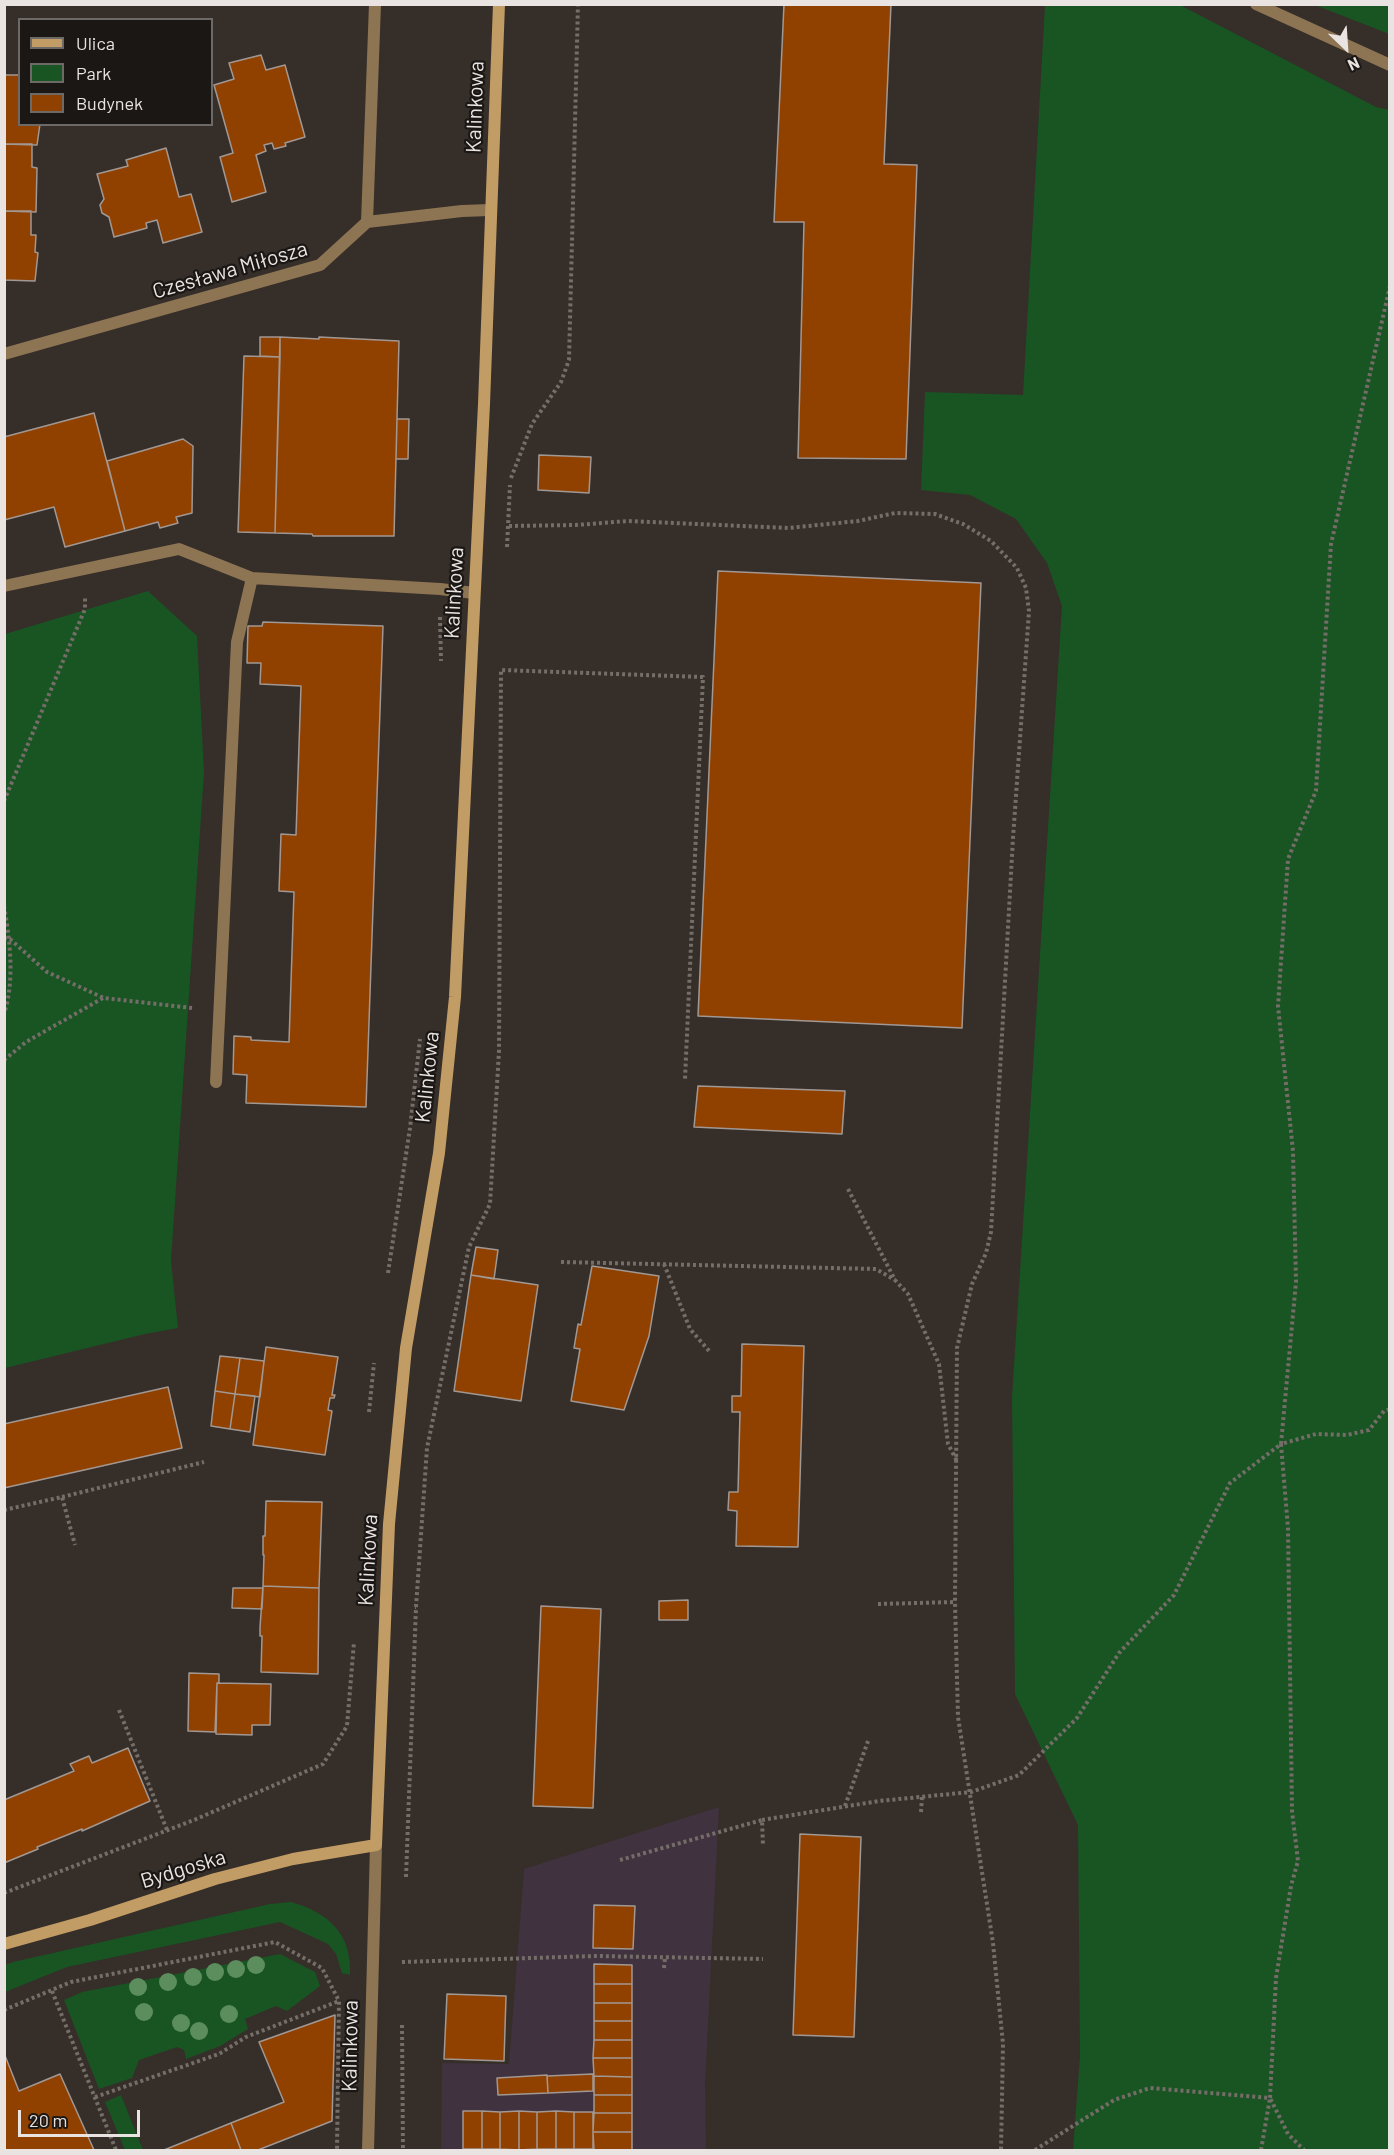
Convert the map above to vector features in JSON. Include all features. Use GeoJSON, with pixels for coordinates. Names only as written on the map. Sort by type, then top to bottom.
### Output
{"type":"FeatureCollection","features":[{"type":"Feature","properties":{"kind":"street"},"geometry":{"type":"LineString","coordinates":[[375,4],[367,222],[490,210]]}},
{"type":"Feature","properties":{"kind":"street","name":"Kalinkowa"},"geometry":{"type":"LineString","coordinates":[[368,2151],[376,1845],[389,1524],[406,1348],[439,1153],[455,997],[484,404],[499,4]]}},
{"type":"Feature","properties":{"kind":"street"},"geometry":{"type":"LineString","coordinates":[[1256,4],[1389,65]]}},
{"type":"Feature","properties":{"kind":"street","name":"Czesława Miłosza"},"geometry":{"type":"LineString","coordinates":[[4,354],[320,265],[367,222]]}},
{"type":"Feature","properties":{"kind":"street"},"geometry":{"type":"LineString","coordinates":[[4,586],[178,549],[252,578],[474,593]]}},
{"type":"Feature","properties":{"kind":"street"},"geometry":{"type":"LineString","coordinates":[[216,1082],[237,642],[252,578]]}},
{"type":"Feature","properties":{"kind":"street","name":"Bydgoska"},"geometry":{"type":"LineString","coordinates":[[4,1944],[90,1920],[214,1879],[293,1859],[376,1845]]}},
{"type":"Feature","properties":{"kind":"path"},"geometry":{"type":"LineString","coordinates":[[578,4],[569,360],[561,382],[532,424],[511,474],[509,526],[576,525],[628,521],[788,528],[858,521],[895,513],[934,514],[963,524],[991,541],[1017,568],[1026,588],[1029,611],[1013,838],[991,1232],[984,1259],[972,1284],[957,1348],[955,1602],[958,1717],[993,1943],[1003,2044],[1001,2151]]}},
{"type":"Feature","properties":{"kind":"path"},"geometry":{"type":"LineString","coordinates":[[1261,2151],[1270,2098],[1276,1978],[1291,1886],[1298,1861],[1292,1811],[1289,1739],[1288,1528],[1281,1444],[1296,1282],[1293,1151],[1278,1006],[1288,859],[1316,791],[1331,544],[1389,286]]}},
{"type":"Feature","properties":{"kind":"path"},"geometry":{"type":"LineString","coordinates":[[4,801],[85,609],[86,569]]}},
{"type":"Feature","properties":{"kind":"path"},"geometry":{"type":"LineString","coordinates":[[405,1882],[416,1607],[427,1448],[469,1247],[490,1204],[499,1052],[501,670],[703,677],[685,1079]]}},
{"type":"Feature","properties":{"kind":"path"},"geometry":{"type":"LineString","coordinates":[[4,906],[9,1001],[4,1014]]}},
{"type":"Feature","properties":{"kind":"path"},"geometry":{"type":"LineString","coordinates":[[7,939],[47,972],[104,998],[219,1011]]}},
{"type":"Feature","properties":{"kind":"path"},"geometry":{"type":"LineString","coordinates":[[4,1060],[26,1042],[104,998]]}},
{"type":"Feature","properties":{"kind":"path"},"geometry":{"type":"LineString","coordinates":[[387,1281],[410,1128],[421,1035]]}},
{"type":"Feature","properties":{"kind":"path"},"geometry":{"type":"LineString","coordinates":[[848,1189],[895,1280],[908,1294],[939,1364],[948,1444],[957,1462]]}},
{"type":"Feature","properties":{"kind":"path"},"geometry":{"type":"LineString","coordinates":[[561,1262],[876,1269],[895,1280]]}},
{"type":"Feature","properties":{"kind":"path"},"geometry":{"type":"LineString","coordinates":[[664,1264],[690,1329],[710,1352]]}},
{"type":"Feature","properties":{"kind":"path"},"geometry":{"type":"LineString","coordinates":[[369,1417],[375,1360]]}},
{"type":"Feature","properties":{"kind":"path"},"geometry":{"type":"LineString","coordinates":[[620,1860],[762,1820],[844,1806],[971,1792],[1019,1775],[1077,1718],[1119,1653],[1174,1595],[1230,1483],[1281,1444],[1316,1434],[1347,1435],[1369,1430],[1384,1411],[1389,1409]]}},
{"type":"Feature","properties":{"kind":"path"},"geometry":{"type":"LineString","coordinates":[[4,1510],[204,1462]]}},
{"type":"Feature","properties":{"kind":"path"},"geometry":{"type":"LineString","coordinates":[[62,1497],[75,1545]]}},
{"type":"Feature","properties":{"kind":"path"},"geometry":{"type":"LineString","coordinates":[[878,1604],[955,1602]]}},
{"type":"Feature","properties":{"kind":"path"},"geometry":{"type":"LineString","coordinates":[[385,1606],[416,1607]]}},
{"type":"Feature","properties":{"kind":"path"},"geometry":{"type":"LineString","coordinates":[[4,1893],[167,1830],[323,1764],[347,1726],[354,1638]]}},
{"type":"Feature","properties":{"kind":"path"},"geometry":{"type":"LineString","coordinates":[[119,1710],[167,1830]]}},
{"type":"Feature","properties":{"kind":"path"},"geometry":{"type":"LineString","coordinates":[[844,1806],[868,1741]]}},
{"type":"Feature","properties":{"kind":"path"},"geometry":{"type":"LineString","coordinates":[[921,1812],[922,1797]]}},
{"type":"Feature","properties":{"kind":"path"},"geometry":{"type":"LineString","coordinates":[[762,1820],[764,1845]]}},
{"type":"Feature","properties":{"kind":"path"},"geometry":{"type":"LineString","coordinates":[[4,2010],[71,1982],[275,1942],[322,1968],[339,2001],[337,2151]]}},
{"type":"Feature","properties":{"kind":"path"},"geometry":{"type":"LineString","coordinates":[[402,1972],[403,1951]]}},
{"type":"Feature","properties":{"kind":"path"},"geometry":{"type":"LineString","coordinates":[[402,1962],[596,1956],[763,1959]]}},
{"type":"Feature","properties":{"kind":"path"},"geometry":{"type":"LineString","coordinates":[[664,1957],[664,1968]]}},
{"type":"Feature","properties":{"kind":"path"},"geometry":{"type":"LineString","coordinates":[[52,1990],[116,2151]]}},
{"type":"Feature","properties":{"kind":"path"},"geometry":{"type":"LineString","coordinates":[[95,2097],[219,2054],[246,2037],[339,2001]]}},
{"type":"Feature","properties":{"kind":"path"},"geometry":{"type":"LineString","coordinates":[[402,2024],[403,2151]]}},
{"type":"Feature","properties":{"kind":"path"},"geometry":{"type":"LineString","coordinates":[[1035,2151],[1114,2100],[1150,2088],[1270,2098]]}},
{"type":"Feature","properties":{"kind":"path"},"geometry":{"type":"LineString","coordinates":[[1270,2098],[1288,2134],[1304,2151]]}},
{"type":"Feature","properties":{"kind":"shaded area"},"geometry":{"type":"Polygon","coordinates":[[[719,1807],[705,2083],[706,2150],[441,2150],[442,2063],[509,2064],[524,1869],[719,1807]]]}},
{"type":"Feature","properties":{"kind":"green space"},"geometry":{"type":"Polygon","coordinates":[[[1045,5],[1180,5],[1376,107],[1389,110],[1389,2150],[1073,2150],[1080,2056],[1078,1825],[1015,1694],[1012,1398],[1062,606],[1047,563],[1016,519],[970,495],[921,490],[925,392],[1023,395],[1045,5]]]}},
{"type":"Feature","properties":{"kind":"green space"},"geometry":{"type":"Polygon","coordinates":[[[1315,5],[1389,5],[1389,34],[1315,5]]]}},
{"type":"Feature","properties":{"kind":"green space"},"geometry":{"type":"Polygon","coordinates":[[[148,591],[197,636],[204,772],[171,1261],[178,1328],[5,1368],[5,634],[148,591]]]}},
{"type":"Feature","properties":{"kind":"green space"},"geometry":{"type":"Polygon","coordinates":[[[291,1902],[317,1912],[336,1927],[347,1948],[350,1975],[342,1973],[336,1954],[328,1944],[280,1922],[67,1967],[5,1992],[5,1965],[13,1962],[270,1904],[291,1902]]]}},
{"type":"Feature","properties":{"kind":"green space"},"geometry":{"type":"Polygon","coordinates":[[[280,1954],[315,1972],[320,1986],[287,2011],[276,2006],[245,2019],[248,2029],[220,2046],[186,2059],[184,2050],[177,2047],[139,2060],[132,2078],[99,2089],[64,2000],[82,1992],[280,1954]]]}},
{"type":"Feature","properties":{"kind":"green space"},"geometry":{"type":"Polygon","coordinates":[[[121,2095],[143,2150],[125,2150],[105,2102],[121,2095]]]}},
{"type":"Feature","properties":{"kind":"building"},"geometry":{"type":"Polygon","coordinates":[[[784,4],[891,4],[884,164],[917,165],[906,459],[798,458],[804,222],[774,222],[784,4]]]}},
{"type":"Feature","properties":{"kind":"building"},"geometry":{"type":"Polygon","coordinates":[[[261,55],[266,70],[285,65],[305,137],[274,149],[272,143],[264,145],[266,151],[256,155],[266,192],[232,202],[220,157],[233,153],[214,85],[234,79],[229,63],[261,55]]]}},
{"type":"Feature","properties":{"kind":"building"},"geometry":{"type":"Polygon","coordinates":[[[4,75],[18,75],[18,126],[40,126],[37,145],[4,144],[4,75]]]}},
{"type":"Feature","properties":{"kind":"building"},"geometry":{"type":"Polygon","coordinates":[[[4,144],[32,144],[32,167],[37,168],[36,212],[4,211],[4,144]]]}},
{"type":"Feature","properties":{"kind":"building"},"geometry":{"type":"Polygon","coordinates":[[[166,148],[179,197],[191,194],[202,232],[163,243],[157,220],[146,223],[147,228],[114,237],[109,217],[102,213],[100,205],[104,199],[97,174],[128,166],[126,160],[166,148]]]}},
{"type":"Feature","properties":{"kind":"building"},"geometry":{"type":"Polygon","coordinates":[[[4,211],[31,211],[31,235],[36,235],[35,252],[38,253],[35,281],[4,280],[4,211]]]}},
{"type":"Feature","properties":{"kind":"building"},"geometry":{"type":"Polygon","coordinates":[[[260,337],[280,337],[280,357],[260,356],[260,337]]]}},
{"type":"Feature","properties":{"kind":"building"},"geometry":{"type":"Polygon","coordinates":[[[280,337],[399,341],[394,536],[313,536],[312,534],[275,533],[280,337]]]}},
{"type":"Feature","properties":{"kind":"building"},"geometry":{"type":"Polygon","coordinates":[[[244,356],[280,357],[275,533],[238,532],[244,356]]]}},
{"type":"Feature","properties":{"kind":"building"},"geometry":{"type":"Polygon","coordinates":[[[94,413],[125,531],[65,547],[54,507],[4,520],[4,437],[94,413]]]}},
{"type":"Feature","properties":{"kind":"building"},"geometry":{"type":"Polygon","coordinates":[[[397,419],[409,419],[408,459],[396,459],[397,419]]]}},
{"type":"Feature","properties":{"kind":"building"},"geometry":{"type":"Polygon","coordinates":[[[183,439],[193,446],[192,513],[176,517],[178,523],[160,528],[158,522],[125,531],[107,461],[183,439]]]}},
{"type":"Feature","properties":{"kind":"building"},"geometry":{"type":"Polygon","coordinates":[[[539,455],[591,457],[589,493],[538,490],[539,455]]]}},
{"type":"Feature","properties":{"kind":"building"},"geometry":{"type":"Polygon","coordinates":[[[718,571],[981,583],[962,1028],[698,1016],[718,571]]]}},
{"type":"Feature","properties":{"kind":"building"},"geometry":{"type":"Polygon","coordinates":[[[263,622],[383,626],[366,1107],[246,1103],[247,1075],[233,1074],[234,1036],[251,1037],[251,1040],[289,1042],[294,892],[279,891],[281,834],[296,835],[301,686],[260,684],[261,663],[247,663],[248,626],[262,626],[263,622]]]}},
{"type":"Feature","properties":{"kind":"building"},"geometry":{"type":"Polygon","coordinates":[[[698,1086],[845,1091],[842,1134],[694,1127],[698,1086]]]}},
{"type":"Feature","properties":{"kind":"building"},"geometry":{"type":"Polygon","coordinates":[[[476,1247],[498,1250],[494,1279],[471,1275],[476,1247]]]}},
{"type":"Feature","properties":{"kind":"building"},"geometry":{"type":"Polygon","coordinates":[[[592,1266],[659,1276],[649,1336],[624,1410],[571,1401],[580,1349],[574,1348],[578,1324],[581,1325],[592,1266]]]}},
{"type":"Feature","properties":{"kind":"building"},"geometry":{"type":"Polygon","coordinates":[[[471,1275],[538,1285],[521,1401],[454,1391],[471,1275]]]}},
{"type":"Feature","properties":{"kind":"building"},"geometry":{"type":"Polygon","coordinates":[[[742,1344],[804,1346],[798,1547],[736,1546],[737,1511],[728,1510],[729,1492],[738,1492],[740,1412],[732,1412],[732,1396],[741,1396],[742,1344]]]}},
{"type":"Feature","properties":{"kind":"building"},"geometry":{"type":"Polygon","coordinates":[[[266,1347],[338,1357],[332,1395],[335,1395],[334,1398],[330,1398],[328,1410],[332,1411],[325,1455],[253,1445],[266,1347]]]}},
{"type":"Feature","properties":{"kind":"building"},"geometry":{"type":"Polygon","coordinates":[[[220,1356],[240,1358],[235,1394],[215,1391],[220,1356]]]}},
{"type":"Feature","properties":{"kind":"building"},"geometry":{"type":"Polygon","coordinates":[[[240,1358],[264,1361],[260,1397],[235,1394],[240,1358]]]}},
{"type":"Feature","properties":{"kind":"building"},"geometry":{"type":"Polygon","coordinates":[[[168,1387],[182,1448],[4,1488],[4,1424],[168,1387]]]}},
{"type":"Feature","properties":{"kind":"building"},"geometry":{"type":"Polygon","coordinates":[[[215,1391],[235,1394],[230,1429],[211,1426],[215,1391]]]}},
{"type":"Feature","properties":{"kind":"building"},"geometry":{"type":"Polygon","coordinates":[[[235,1394],[255,1396],[250,1432],[230,1429],[235,1394]]]}},
{"type":"Feature","properties":{"kind":"building"},"geometry":{"type":"Polygon","coordinates":[[[266,1501],[322,1502],[319,1588],[263,1586],[266,1501]]]}},
{"type":"Feature","properties":{"kind":"building"},"geometry":{"type":"Polygon","coordinates":[[[263,1586],[319,1588],[318,1674],[261,1672],[260,1627],[263,1586]]]}},
{"type":"Feature","properties":{"kind":"building"},"geometry":{"type":"Polygon","coordinates":[[[233,1588],[263,1588],[262,1609],[232,1608],[233,1588]]]}},
{"type":"Feature","properties":{"kind":"building"},"geometry":{"type":"Polygon","coordinates":[[[688,1600],[688,1620],[659,1620],[659,1601],[688,1600]]]}},
{"type":"Feature","properties":{"kind":"building"},"geometry":{"type":"Polygon","coordinates":[[[541,1606],[601,1609],[593,1808],[533,1806],[541,1606]]]}},
{"type":"Feature","properties":{"kind":"building"},"geometry":{"type":"Polygon","coordinates":[[[189,1673],[219,1674],[215,1732],[188,1731],[189,1673]]]}},
{"type":"Feature","properties":{"kind":"building"},"geometry":{"type":"Polygon","coordinates":[[[217,1683],[271,1684],[270,1725],[252,1725],[252,1735],[216,1734],[217,1683]]]}},
{"type":"Feature","properties":{"kind":"building"},"geometry":{"type":"Polygon","coordinates":[[[128,1748],[150,1801],[82,1831],[82,1829],[37,1847],[38,1849],[4,1863],[4,1800],[74,1771],[70,1764],[89,1756],[92,1763],[128,1748]]]}},
{"type":"Feature","properties":{"kind":"building"},"geometry":{"type":"Polygon","coordinates":[[[800,1834],[861,1837],[854,2037],[793,2035],[800,1834]]]}},
{"type":"Feature","properties":{"kind":"building"},"geometry":{"type":"Polygon","coordinates":[[[594,1905],[635,1906],[633,1949],[593,1948],[594,1905]]]}},
{"type":"Feature","properties":{"kind":"building"},"geometry":{"type":"Polygon","coordinates":[[[594,1964],[632,1965],[632,1984],[594,1984],[594,1964]]]}},
{"type":"Feature","properties":{"kind":"building"},"geometry":{"type":"Polygon","coordinates":[[[594,1984],[632,1984],[632,2003],[594,2003],[594,1984]]]}},
{"type":"Feature","properties":{"kind":"building"},"geometry":{"type":"Polygon","coordinates":[[[447,1994],[506,1996],[504,2061],[444,2059],[447,1994]]]}},
{"type":"Feature","properties":{"kind":"building"},"geometry":{"type":"Polygon","coordinates":[[[594,2003],[632,2003],[632,2021],[594,2021],[594,2003]]]}},
{"type":"Feature","properties":{"kind":"building"},"geometry":{"type":"Polygon","coordinates":[[[335,2015],[332,2121],[258,2150],[241,2150],[231,2123],[284,2102],[259,2042],[335,2015]]]}},
{"type":"Feature","properties":{"kind":"building"},"geometry":{"type":"Polygon","coordinates":[[[594,2021],[632,2021],[632,2040],[594,2040],[594,2021]]]}},
{"type":"Feature","properties":{"kind":"building"},"geometry":{"type":"Polygon","coordinates":[[[594,2040],[632,2040],[632,2058],[593,2058],[594,2040]]]}},
{"type":"Feature","properties":{"kind":"building"},"geometry":{"type":"Polygon","coordinates":[[[4,2053],[19,2091],[60,2074],[94,2150],[4,2150],[4,2053]]]}},
{"type":"Feature","properties":{"kind":"building"},"geometry":{"type":"Polygon","coordinates":[[[593,2058],[632,2058],[632,2077],[594,2076],[593,2058]]]}},
{"type":"Feature","properties":{"kind":"building"},"geometry":{"type":"Polygon","coordinates":[[[593,2074],[593,2091],[548,2093],[547,2076],[593,2074]]]}},
{"type":"Feature","properties":{"kind":"building"},"geometry":{"type":"Polygon","coordinates":[[[547,2075],[548,2093],[498,2095],[497,2078],[547,2075]]]}},
{"type":"Feature","properties":{"kind":"building"},"geometry":{"type":"Polygon","coordinates":[[[594,2076],[632,2077],[632,2095],[594,2095],[594,2076]]]}},
{"type":"Feature","properties":{"kind":"building"},"geometry":{"type":"Polygon","coordinates":[[[594,2095],[632,2095],[632,2113],[594,2113],[594,2095]]]}},
{"type":"Feature","properties":{"kind":"building"},"geometry":{"type":"Polygon","coordinates":[[[463,2111],[482,2111],[482,2149],[463,2149],[463,2111]]]}},
{"type":"Feature","properties":{"kind":"building"},"geometry":{"type":"Polygon","coordinates":[[[482,2111],[500,2112],[500,2149],[482,2149],[482,2111]]]}},
{"type":"Feature","properties":{"kind":"building"},"geometry":{"type":"Polygon","coordinates":[[[519,2111],[537,2112],[537,2149],[519,2150],[519,2111]]]}},
{"type":"Feature","properties":{"kind":"building"},"geometry":{"type":"Polygon","coordinates":[[[519,2111],[519,2150],[500,2149],[500,2112],[519,2111]]]}},
{"type":"Feature","properties":{"kind":"building"},"geometry":{"type":"Polygon","coordinates":[[[556,2111],[556,2149],[537,2149],[537,2112],[556,2111]]]}},
{"type":"Feature","properties":{"kind":"building"},"geometry":{"type":"Polygon","coordinates":[[[556,2111],[574,2112],[574,2149],[556,2149],[556,2111]]]}},
{"type":"Feature","properties":{"kind":"building"},"geometry":{"type":"Polygon","coordinates":[[[574,2112],[593,2112],[593,2149],[574,2149],[574,2112]]]}},
{"type":"Feature","properties":{"kind":"building"},"geometry":{"type":"Polygon","coordinates":[[[594,2113],[632,2113],[632,2132],[593,2132],[594,2113]]]}},
{"type":"Feature","properties":{"kind":"building"},"geometry":{"type":"Polygon","coordinates":[[[231,2123],[241,2150],[164,2150],[231,2123]]]}},
{"type":"Feature","properties":{"kind":"building"},"geometry":{"type":"Polygon","coordinates":[[[593,2132],[632,2132],[632,2150],[594,2150],[593,2132]]]}}]}
